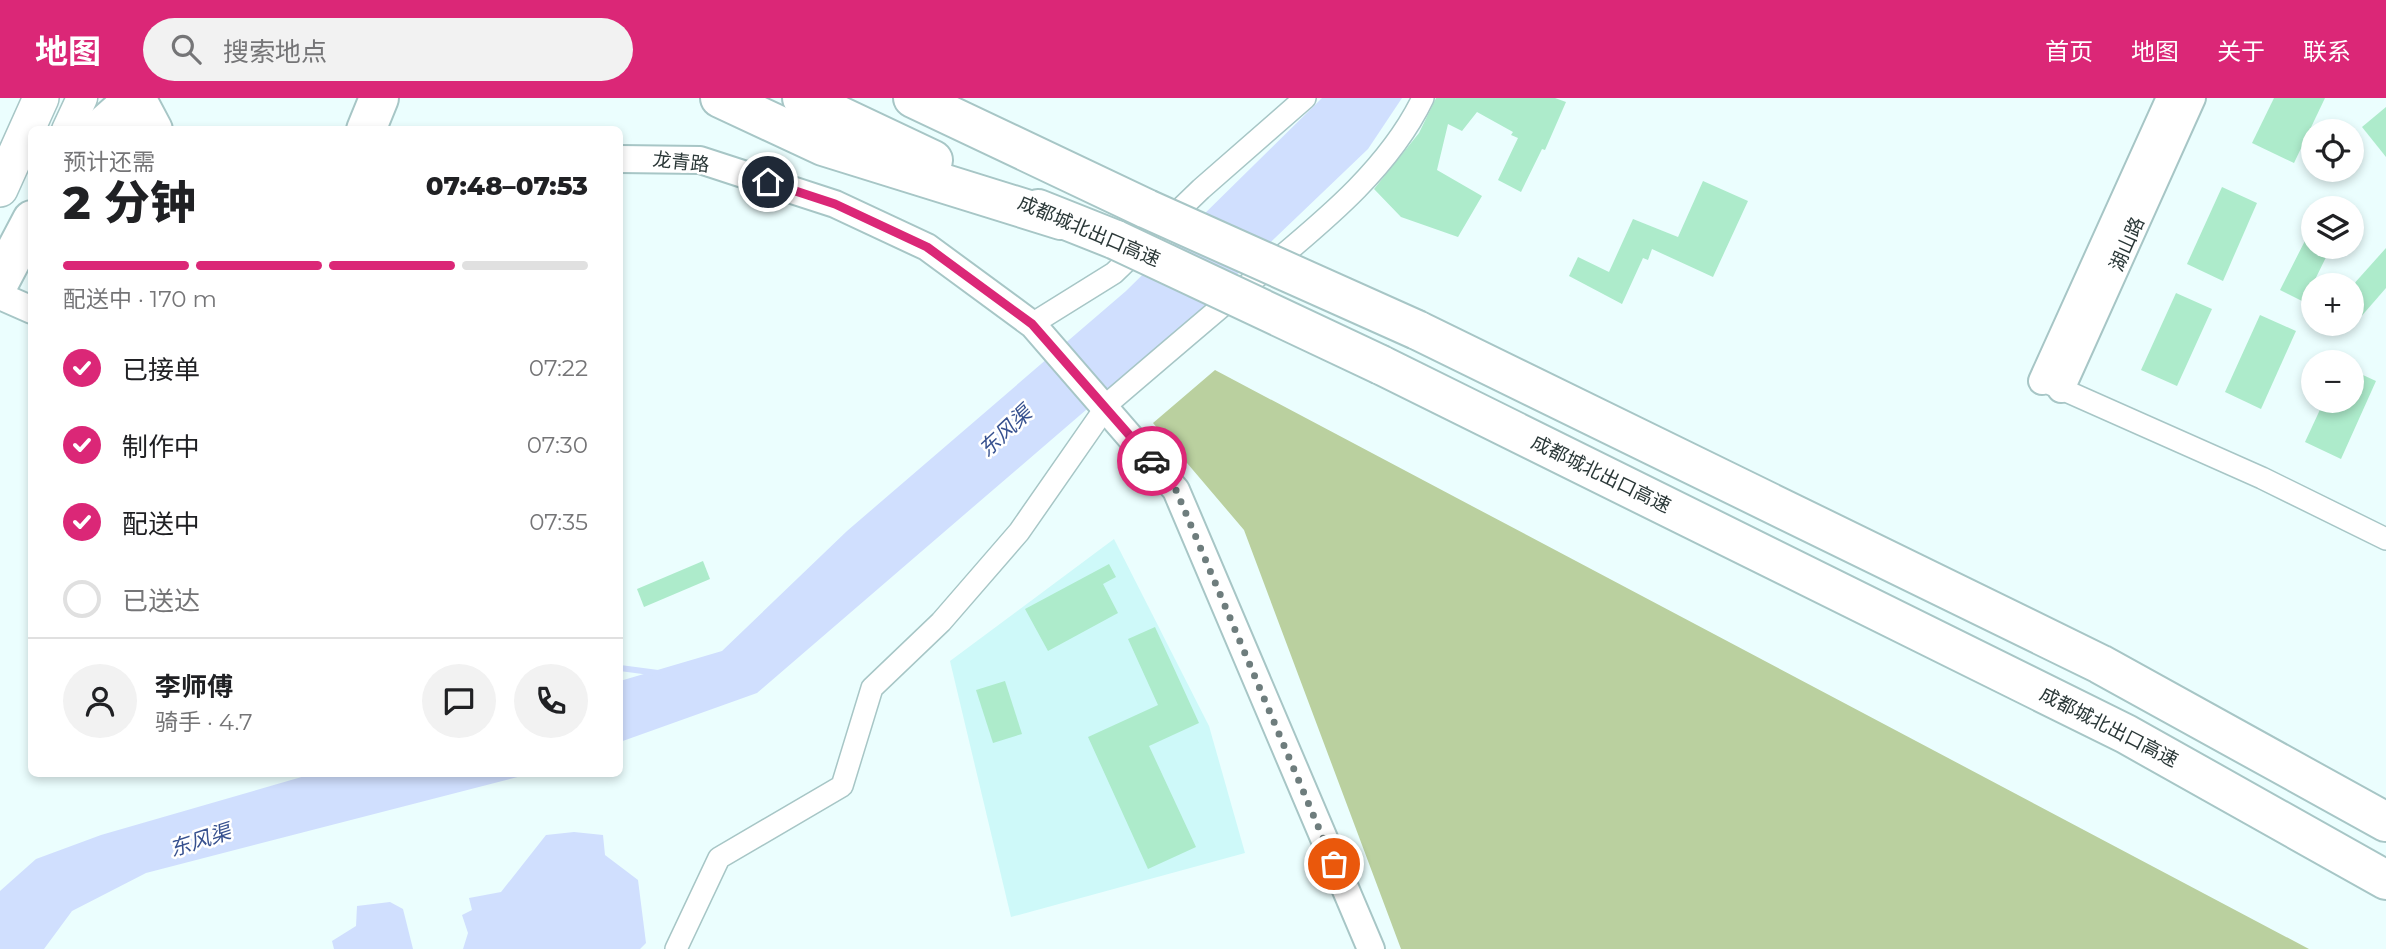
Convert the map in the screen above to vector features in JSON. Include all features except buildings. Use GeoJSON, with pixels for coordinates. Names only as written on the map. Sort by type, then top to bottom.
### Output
{"type":"FeatureCollection","features":[{"type":"Feature","properties":{"kind":"highway"},"geometry":{"type":"LineString","coordinates":[[28,126],[41,98]]}},
{"type":"Feature","properties":{"kind":"highway"},"geometry":{"type":"LineString","coordinates":[[104,126],[135,98],[151,126]]}},
{"type":"Feature","properties":{"kind":"highway"},"geometry":{"type":"LineString","coordinates":[[368,126],[379,98]]}},
{"type":"Feature","properties":{"kind":"highway"},"geometry":{"type":"LineString","coordinates":[[720,98],[823,146],[1060,220]]}},
{"type":"Feature","properties":{"kind":"highway","name":"成都城北出口高速"},"geometry":{"type":"LineString","coordinates":[[802,98],[1060,220],[1116,240],[1381,365],[2126,734],[2386,880]]}},
{"type":"Feature","properties":{"kind":"highway"},"geometry":{"type":"LineString","coordinates":[[913,98],[1135,203],[1418,330],[2100,664],[2386,822]]}},
{"type":"Feature","properties":{"kind":"highway"},"geometry":{"type":"LineString","coordinates":[[969,98],[1135,203]]}},
{"type":"Feature","properties":{"kind":"highway"},"geometry":{"type":"LineString","coordinates":[[0,189],[28,127]]}},
{"type":"Feature","properties":{"kind":"highway"},"geometry":{"type":"LineString","coordinates":[[0,281],[28,228]]}},
{"type":"Feature","properties":{"kind":"main road"},"geometry":{"type":"LineString","coordinates":[[69,126],[82,98]]}},
{"type":"Feature","properties":{"kind":"main road"},"geometry":{"type":"LineString","coordinates":[[0,268],[28,211]]}},
{"type":"Feature","properties":{"kind":"street"},"geometry":{"type":"LineString","coordinates":[[1033,324],[1114,273],[1201,189],[1305,98]]}},
{"type":"Feature","properties":{"kind":"street"},"geometry":{"type":"LineString","coordinates":[[676,949],[719,858],[842,786],[872,688],[941,622],[1019,532],[1106,406],[1284,254],[1367,178],[1413,118],[1423,98]]}},
{"type":"Feature","properties":{"kind":"street","name":"湖山路"},"geometry":{"type":"LineString","coordinates":[[2052,385],[2170,98]]}},
{"type":"Feature","properties":{"kind":"street","name":"湖山路"},"geometry":{"type":"LineString","coordinates":[[2052,385],[2192,98]]}},
{"type":"Feature","properties":{"kind":"street","name":"龙青路"},"geometry":{"type":"LineString","coordinates":[[623,159],[700,160],[835,204],[927,247],[1033,324],[1176,490],[1371,949]]}},
{"type":"Feature","properties":{"kind":"street"},"geometry":{"type":"LineString","coordinates":[[0,296],[28,308]]}},
{"type":"Feature","properties":{"kind":"street"},"geometry":{"type":"LineString","coordinates":[[2052,385],[2262,478],[2386,539]]}},
{"type":"Feature","properties":{"kind":"shaded area"},"geometry":{"type":"Polygon","coordinates":[[[1114,539],[1209,726],[1245,853],[1011,917],[950,661],[1114,539]]]}},
{"type":"Feature","properties":{"kind":"green space"},"geometry":{"type":"Polygon","coordinates":[[[1215,370],[2309,949],[1401,949],[1244,530],[1153,423],[1215,370]]]}},
{"type":"Feature","properties":{"kind":"water","name":"东风渠"},"geometry":{"type":"Polygon","coordinates":[[[1322,98],[1402,98],[1368,149],[1180,329],[757,693],[623,741],[623,680],[722,651],[847,531],[1126,291],[1322,98]]]}},
{"type":"Feature","properties":{"kind":"water","name":"东风渠"},"geometry":{"type":"Polygon","coordinates":[[[302,777],[517,777],[146,873],[72,911],[44,949],[0,949],[0,891],[36,859],[101,835],[302,777]]]}},
{"type":"Feature","properties":{"kind":"water"},"geometry":{"type":"Polygon","coordinates":[[[574,832],[603,835],[605,855],[638,880],[646,943],[640,949],[463,949],[468,933],[462,915],[472,910],[469,898],[501,892],[546,835],[574,832]]]}},
{"type":"Feature","properties":{"kind":"water"},"geometry":{"type":"Polygon","coordinates":[[[390,902],[403,909],[413,949],[334,949],[332,941],[356,926],[357,906],[390,902]]]}},
{"type":"Feature","properties":{"kind":"waterway"},"geometry":{"type":"LineString","coordinates":[[623,668],[658,673]]}},
{"type":"Feature","properties":{"kind":"way so far"},"geometry":{"type":"LineString","coordinates":[[1152,461],[1176,490],[1334,864]]}},
{"type":"Feature","properties":{"kind":"route"},"geometry":{"type":"LineString","coordinates":[[768,182],[835,204],[927,247],[1032,324],[1152,461]]}}]}
